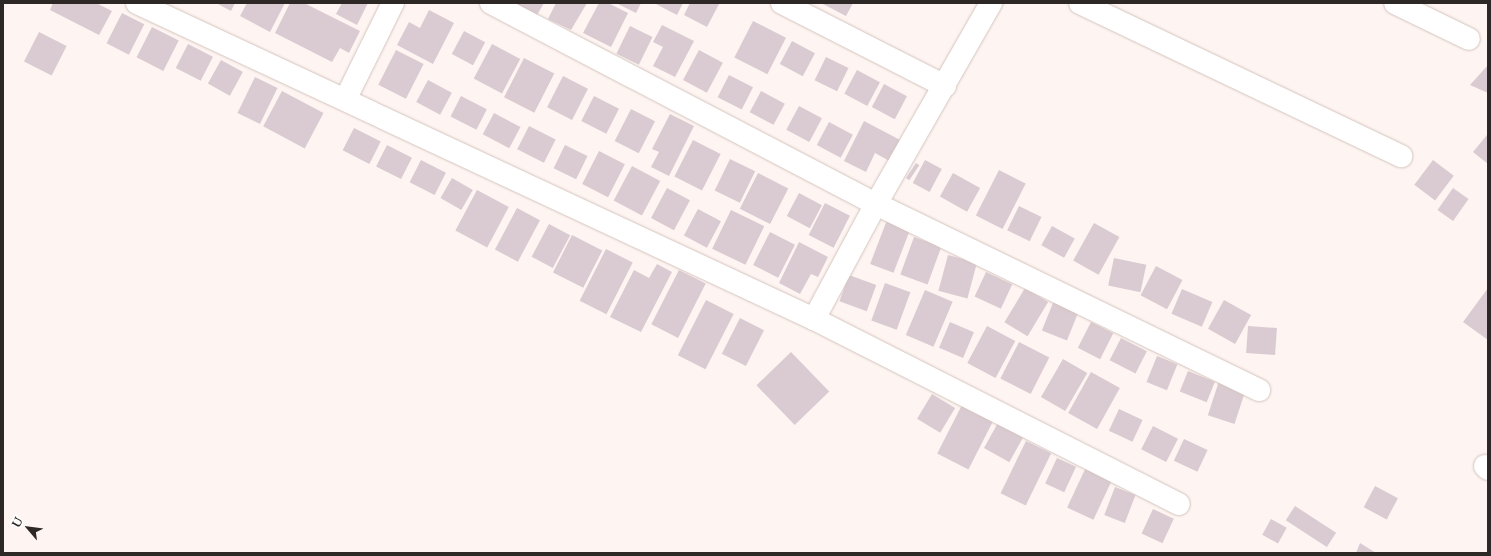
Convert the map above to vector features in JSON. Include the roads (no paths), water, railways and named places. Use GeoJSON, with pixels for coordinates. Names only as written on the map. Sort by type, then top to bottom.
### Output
{"type":"FeatureCollection","features":[{"type":"Feature","properties":{"kind":"street"},"geometry":{"type":"LineString","coordinates":[[137,3],[346,98],[814,319],[1179,504]]}},
{"type":"Feature","properties":{"kind":"street"},"geometry":{"type":"LineString","coordinates":[[346,98],[394,3]]}},
{"type":"Feature","properties":{"kind":"street"},"geometry":{"type":"LineString","coordinates":[[491,3],[876,204],[1259,390]]}},
{"type":"Feature","properties":{"kind":"street"},"geometry":{"type":"LineString","coordinates":[[782,3],[945,86]]}},
{"type":"Feature","properties":{"kind":"street"},"geometry":{"type":"LineString","coordinates":[[814,319],[876,204],[992,3]]}},
{"type":"Feature","properties":{"kind":"street"},"geometry":{"type":"LineString","coordinates":[[1080,3],[1401,156]]}},
{"type":"Feature","properties":{"kind":"street"},"geometry":{"type":"LineString","coordinates":[[1395,3],[1469,39]]}}]}
